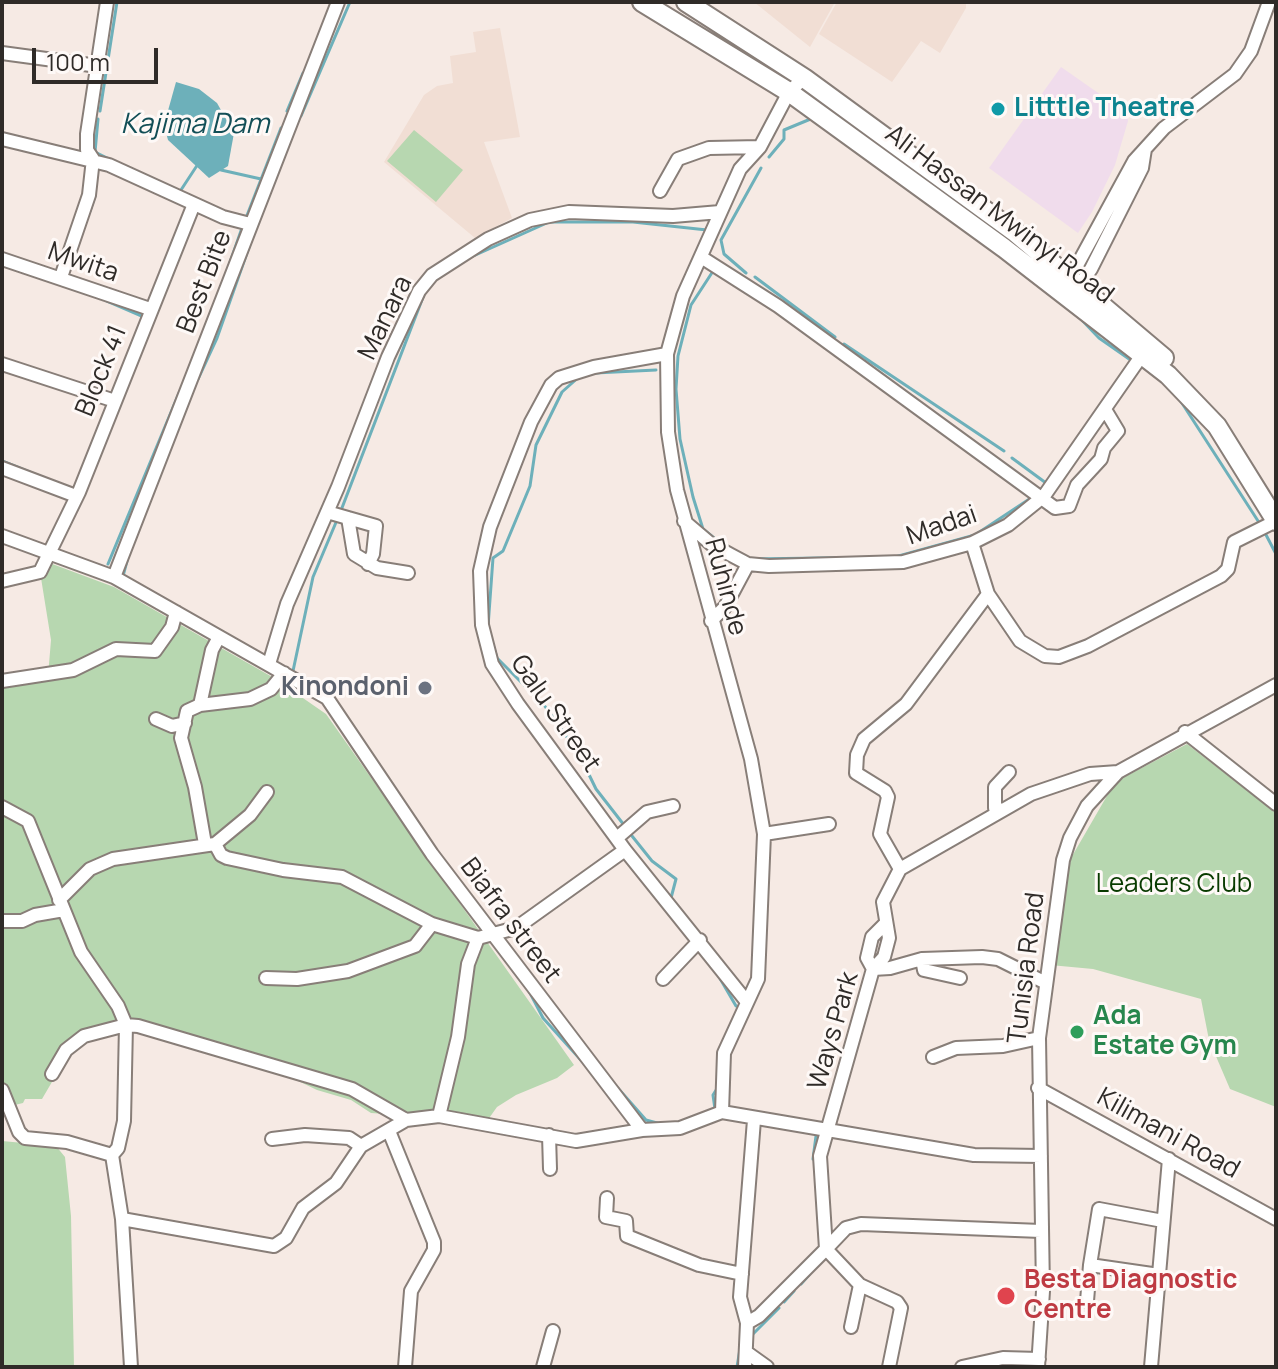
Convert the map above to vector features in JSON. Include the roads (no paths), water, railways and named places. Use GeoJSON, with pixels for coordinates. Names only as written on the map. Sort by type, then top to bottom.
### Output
{"type":"FeatureCollection","features":[{"type":"Feature","properties":{"kind":"highway","name":"Ali Hassan Mwinyi Road"},"geometry":{"type":"LineString","coordinates":[[642,2],[789,92],[1070,289],[1188,380],[1224,421],[1276,506]]}},
{"type":"Feature","properties":{"kind":"highway","name":"Ali Hassan Mwinyi Road"},"geometry":{"type":"LineString","coordinates":[[689,3],[804,78],[1016,233],[1070,289],[1182,387],[1217,426],[1276,521]]}},
{"type":"Feature","properties":{"kind":"street"},"geometry":{"type":"LineString","coordinates":[[61,277],[83,218],[93,159],[87,150],[87,134],[107,2]]}},
{"type":"Feature","properties":{"kind":"street","name":"Best Bite"},"geometry":{"type":"LineString","coordinates":[[114,577],[338,2]]}},
{"type":"Feature","properties":{"kind":"street"},"geometry":{"type":"LineString","coordinates":[[1070,289],[1121,182],[1146,146],[1235,74],[1251,51],[1269,2]]}},
{"type":"Feature","properties":{"kind":"street"},"geometry":{"type":"LineString","coordinates":[[2,53],[98,66]]}},
{"type":"Feature","properties":{"kind":"street","name":"Ruhinde"},"geometry":{"type":"LineString","coordinates":[[722,1112],[721,1064],[758,979],[764,834],[751,759],[684,521],[668,432],[667,354],[683,296],[740,169],[760,147],[789,92],[804,78]]}},
{"type":"Feature","properties":{"kind":"street"},"geometry":{"type":"LineString","coordinates":[[2,139],[93,159],[194,204],[250,224]]}},
{"type":"Feature","properties":{"kind":"street"},"geometry":{"type":"LineString","coordinates":[[660,191],[678,159],[709,148],[760,147]]}},
{"type":"Feature","properties":{"kind":"street","name":"Block 41"},"geometry":{"type":"LineString","coordinates":[[49,552],[76,496],[194,204]]}},
{"type":"Feature","properties":{"kind":"street","name":"Manara"},"geometry":{"type":"LineString","coordinates":[[269,664],[287,604],[338,516],[401,327],[419,291],[444,266],[512,227],[543,217],[569,212],[673,216],[720,212]]}},
{"type":"Feature","properties":{"kind":"street"},"geometry":{"type":"LineString","coordinates":[[701,257],[778,306],[1044,496],[1055,508],[1069,506],[1077,485],[1101,459],[1104,448],[1118,431],[1106,411]]}},
{"type":"Feature","properties":{"kind":"street","name":"Mwita"},"geometry":{"type":"LineString","coordinates":[[2,259],[150,309]]}},
{"type":"Feature","properties":{"kind":"street","name":"Galu Street"},"geometry":{"type":"LineString","coordinates":[[667,354],[594,367],[559,378],[551,385],[506,482],[481,556],[482,625],[492,664],[625,850],[747,1002]]}},
{"type":"Feature","properties":{"kind":"street","name":"Madai"},"geometry":{"type":"LineString","coordinates":[[684,521],[711,544],[748,564],[903,562],[972,543],[1008,525],[1044,496],[1142,355]]}},
{"type":"Feature","properties":{"kind":"street"},"geometry":{"type":"LineString","coordinates":[[2,364],[115,401]]}},
{"type":"Feature","properties":{"kind":"street"},"geometry":{"type":"LineString","coordinates":[[2,468],[76,496]]}},
{"type":"Feature","properties":{"kind":"street"},"geometry":{"type":"LineString","coordinates":[[338,516],[376,526],[373,554],[368,564]]}},
{"type":"Feature","properties":{"kind":"street"},"geometry":{"type":"LineString","coordinates":[[338,516],[354,554],[368,564],[408,573]]}},
{"type":"Feature","properties":{"kind":"street"},"geometry":{"type":"LineString","coordinates":[[972,543],[988,594],[1020,641],[1045,656],[1072,654],[1221,576],[1228,569],[1234,542],[1276,521]]}},
{"type":"Feature","properties":{"kind":"street","name":"Biafra street"},"geometry":{"type":"LineString","coordinates":[[2,536],[114,577],[327,698],[432,854],[642,1130]]}},
{"type":"Feature","properties":{"kind":"street"},"geometry":{"type":"LineString","coordinates":[[2,581],[34,576],[49,552]]}},
{"type":"Feature","properties":{"kind":"street"},"geometry":{"type":"LineString","coordinates":[[711,621],[725,607],[748,564]]}},
{"type":"Feature","properties":{"kind":"street"},"geometry":{"type":"LineString","coordinates":[[988,594],[906,704],[864,739],[857,755],[856,773],[885,791],[888,797],[880,834],[900,869],[969,830],[999,809],[1068,780],[1118,772]]}},
{"type":"Feature","properties":{"kind":"street"},"geometry":{"type":"LineString","coordinates":[[2,681],[73,670],[116,649],[155,651],[172,627],[176,612]]}},
{"type":"Feature","properties":{"kind":"street"},"geometry":{"type":"LineString","coordinates":[[200,705],[212,650],[219,637]]}},
{"type":"Feature","properties":{"kind":"street"},"geometry":{"type":"LineString","coordinates":[[284,673],[271,689],[250,699],[200,705],[187,711],[181,738],[210,844],[221,855],[342,877],[432,924],[478,938],[516,928],[625,850]]}},
{"type":"Feature","properties":{"kind":"street","name":"Tunisia Road"},"geometry":{"type":"LineString","coordinates":[[1038,1363],[1041,1231],[1039,1038],[1044,982],[1070,838],[1087,806],[1118,772],[1185,732],[1276,685]]}},
{"type":"Feature","properties":{"kind":"street"},"geometry":{"type":"LineString","coordinates":[[156,719],[172,726],[185,723]]}},
{"type":"Feature","properties":{"kind":"street"},"geometry":{"type":"LineString","coordinates":[[1185,732],[1276,804]]}},
{"type":"Feature","properties":{"kind":"street"},"geometry":{"type":"LineString","coordinates":[[999,809],[995,787],[1009,772]]}},
{"type":"Feature","properties":{"kind":"street"},"geometry":{"type":"LineString","coordinates":[[2,921],[22,921],[62,905],[77,880],[100,864],[132,854],[210,844],[250,815],[267,792]]}},
{"type":"Feature","properties":{"kind":"street"},"geometry":{"type":"LineString","coordinates":[[617,838],[647,812],[673,806]]}},
{"type":"Feature","properties":{"kind":"street"},"geometry":{"type":"LineString","coordinates":[[2,807],[28,821],[81,952],[96,970],[126,1025],[124,1121],[118,1148],[112,1155],[122,1219],[131,1367]]}},
{"type":"Feature","properties":{"kind":"street"},"geometry":{"type":"LineString","coordinates":[[764,834],[829,824]]}},
{"type":"Feature","properties":{"kind":"street","name":"Ways Park"},"geometry":{"type":"LineString","coordinates":[[826,1249],[820,1156],[873,969],[884,957],[889,938],[884,925],[883,902],[900,869]]}},
{"type":"Feature","properties":{"kind":"street"},"geometry":{"type":"LineString","coordinates":[[266,978],[297,979],[348,971],[415,946],[432,924]]}},
{"type":"Feature","properties":{"kind":"street"},"geometry":{"type":"LineString","coordinates":[[439,1116],[458,1037],[468,964],[478,938]]}},
{"type":"Feature","properties":{"kind":"street"},"geometry":{"type":"LineString","coordinates":[[663,979],[700,940]]}},
{"type":"Feature","properties":{"kind":"street"},"geometry":{"type":"LineString","coordinates":[[873,969],[951,956],[998,959],[1044,982]]}},
{"type":"Feature","properties":{"kind":"street"},"geometry":{"type":"LineString","coordinates":[[922,959],[924,970],[960,978]]}},
{"type":"Feature","properties":{"kind":"street"},"geometry":{"type":"LineString","coordinates":[[52,1074],[74,1041],[126,1025],[150,1028],[352,1089],[406,1120]]}},
{"type":"Feature","properties":{"kind":"street"},"geometry":{"type":"LineString","coordinates":[[933,1057],[956,1048],[1003,1046],[1039,1038]]}},
{"type":"Feature","properties":{"kind":"street","name":"Kilimani Road"},"geometry":{"type":"LineString","coordinates":[[1038,1088],[1276,1219]]}},
{"type":"Feature","properties":{"kind":"street"},"geometry":{"type":"LineString","coordinates":[[2,1090],[19,1132],[25,1138],[67,1142],[112,1155]]}},
{"type":"Feature","properties":{"kind":"street"},"geometry":{"type":"LineString","coordinates":[[122,1219],[267,1246],[278,1245],[303,1208],[325,1194],[361,1146],[406,1120],[439,1116],[576,1141],[642,1130],[680,1128],[722,1112],[754,1120],[974,1155],[1041,1156]]}},
{"type":"Feature","properties":{"kind":"street"},"geometry":{"type":"LineString","coordinates":[[745,1367],[747,1323],[740,1297],[754,1120]]}},
{"type":"Feature","properties":{"kind":"street"},"geometry":{"type":"LineString","coordinates":[[389,1131],[434,1242],[434,1250],[411,1291],[405,1367]]}},
{"type":"Feature","properties":{"kind":"street"},"geometry":{"type":"LineString","coordinates":[[272,1139],[305,1135],[349,1138],[361,1146]]}},
{"type":"Feature","properties":{"kind":"street"},"geometry":{"type":"LineString","coordinates":[[549,1135],[550,1169]]}},
{"type":"Feature","properties":{"kind":"street"},"geometry":{"type":"LineString","coordinates":[[1151,1367],[1169,1159]]}},
{"type":"Feature","properties":{"kind":"street"},"geometry":{"type":"LineString","coordinates":[[607,1198],[606,1217],[626,1221],[627,1236],[699,1265],[742,1274]]}},
{"type":"Feature","properties":{"kind":"street"},"geometry":{"type":"LineString","coordinates":[[1087,1301],[1099,1209],[1163,1221]]}},
{"type":"Feature","properties":{"kind":"street"},"geometry":{"type":"LineString","coordinates":[[747,1323],[759,1316],[853,1224],[1041,1231]]}},
{"type":"Feature","properties":{"kind":"street"},"geometry":{"type":"LineString","coordinates":[[826,1249],[860,1285],[897,1302],[901,1308],[889,1367]]}},
{"type":"Feature","properties":{"kind":"street"},"geometry":{"type":"LineString","coordinates":[[1090,1265],[1159,1275]]}},
{"type":"Feature","properties":{"kind":"street"},"geometry":{"type":"LineString","coordinates":[[851,1327],[860,1285]]}},
{"type":"Feature","properties":{"kind":"street"},"geometry":{"type":"LineString","coordinates":[[543,1367],[553,1331]]}},
{"type":"Feature","properties":{"kind":"street"},"geometry":{"type":"LineString","coordinates":[[746,1352],[767,1367]]}},
{"type":"Feature","properties":{"kind":"street"},"geometry":{"type":"LineString","coordinates":[[962,1367],[1003,1358],[1038,1363]]}},
{"type":"Feature","properties":{"kind":"water","name":"Kajima Dam"},"geometry":{"type":"Polygon","coordinates":[[[176,82],[199,89],[217,103],[234,133],[228,166],[209,178],[168,140],[164,125],[176,82]]]}},
{"type":"Feature","properties":{"kind":"waterway"},"geometry":{"type":"LineString","coordinates":[[100,111],[117,2]]}},
{"type":"Feature","properties":{"kind":"waterway"},"geometry":{"type":"LineString","coordinates":[[301,116],[350,2]]}},
{"type":"Feature","properties":{"kind":"waterway"},"geometry":{"type":"LineString","coordinates":[[287,111],[303,73]]}},
{"type":"Feature","properties":{"kind":"waterway"},"geometry":{"type":"LineString","coordinates":[[769,157],[784,139],[784,130],[813,118]]}},
{"type":"Feature","properties":{"kind":"waterway"},"geometry":{"type":"LineString","coordinates":[[98,119],[95,152],[111,160]]}},
{"type":"Feature","properties":{"kind":"waterway"},"geometry":{"type":"LineString","coordinates":[[246,218],[281,128]]}},
{"type":"Feature","properties":{"kind":"waterway"},"geometry":{"type":"LineString","coordinates":[[179,193],[198,164]]}},
{"type":"Feature","properties":{"kind":"waterway"},"geometry":{"type":"LineString","coordinates":[[746,273],[724,254],[721,240],[761,168]]}},
{"type":"Feature","properties":{"kind":"waterway"},"geometry":{"type":"LineString","coordinates":[[221,170],[261,179]]}},
{"type":"Feature","properties":{"kind":"waterway"},"geometry":{"type":"LineString","coordinates":[[90,211],[95,196]]}},
{"type":"Feature","properties":{"kind":"waterway"},"geometry":{"type":"LineString","coordinates":[[471,257],[549,222],[633,222],[707,230]]}},
{"type":"Feature","properties":{"kind":"waterway"},"geometry":{"type":"LineString","coordinates":[[226,274],[243,225]]}},
{"type":"Feature","properties":{"kind":"waterway"},"geometry":{"type":"LineString","coordinates":[[198,379],[217,338],[254,233]]}},
{"type":"Feature","properties":{"kind":"waterway"},"geometry":{"type":"LineString","coordinates":[[717,265],[763,297],[780,314],[817,336],[1037,494],[975,535],[895,557],[748,559],[714,538],[703,529],[693,497],[680,439],[676,389],[678,356],[691,305],[717,265]]}},
{"type":"Feature","properties":{"kind":"waterway"},"geometry":{"type":"LineString","coordinates":[[755,277],[835,337]]}},
{"type":"Feature","properties":{"kind":"waterway"},"geometry":{"type":"LineString","coordinates":[[340,513],[425,292]]}},
{"type":"Feature","properties":{"kind":"waterway"},"geometry":{"type":"LineString","coordinates":[[107,301],[144,317]]}},
{"type":"Feature","properties":{"kind":"waterway"},"geometry":{"type":"LineString","coordinates":[[1079,317],[1099,338],[1132,361]]}},
{"type":"Feature","properties":{"kind":"waterway"},"geometry":{"type":"LineString","coordinates":[[844,344],[1004,451]]}},
{"type":"Feature","properties":{"kind":"waterway"},"geometry":{"type":"LineString","coordinates":[[595,373],[656,370]]}},
{"type":"Feature","properties":{"kind":"waterway"},"geometry":{"type":"LineString","coordinates":[[488,627],[493,558],[503,551],[530,486],[536,445],[562,392],[580,376]]}},
{"type":"Feature","properties":{"kind":"waterway"},"geometry":{"type":"LineString","coordinates":[[108,564],[179,393]]}},
{"type":"Feature","properties":{"kind":"waterway"},"geometry":{"type":"LineString","coordinates":[[1180,400],[1260,524]]}},
{"type":"Feature","properties":{"kind":"waterway"},"geometry":{"type":"LineString","coordinates":[[1012,458],[1046,483]]}},
{"type":"Feature","properties":{"kind":"waterway"},"geometry":{"type":"LineString","coordinates":[[2,461],[47,479]]}},
{"type":"Feature","properties":{"kind":"waterway"},"geometry":{"type":"LineString","coordinates":[[77,510],[88,484]]}},
{"type":"Feature","properties":{"kind":"waterway"},"geometry":{"type":"LineString","coordinates":[[293,671],[313,577],[337,520]]}},
{"type":"Feature","properties":{"kind":"waterway"},"geometry":{"type":"LineString","coordinates":[[1264,531],[1276,554]]}},
{"type":"Feature","properties":{"kind":"waterway"},"geometry":{"type":"LineString","coordinates":[[123,576],[127,561]]}},
{"type":"Feature","properties":{"kind":"waterway"},"geometry":{"type":"LineString","coordinates":[[212,626],[223,632]]}},
{"type":"Feature","properties":{"kind":"waterway"},"geometry":{"type":"LineString","coordinates":[[491,638],[497,658],[544,705],[579,754],[596,789],[624,825]]}},
{"type":"Feature","properties":{"kind":"waterway"},"geometry":{"type":"LineString","coordinates":[[628,831],[652,861],[676,879],[671,898]]}},
{"type":"Feature","properties":{"kind":"waterway"},"geometry":{"type":"LineString","coordinates":[[667,910],[676,922]]}},
{"type":"Feature","properties":{"kind":"waterway"},"geometry":{"type":"LineString","coordinates":[[512,969],[522,982]]}},
{"type":"Feature","properties":{"kind":"waterway"},"geometry":{"type":"LineString","coordinates":[[718,975],[736,1006]]}},
{"type":"Feature","properties":{"kind":"waterway"},"geometry":{"type":"LineString","coordinates":[[529,991],[543,1018],[589,1069]]}},
{"type":"Feature","properties":{"kind":"waterway"},"geometry":{"type":"LineString","coordinates":[[616,1086],[646,1120],[657,1123]]}},
{"type":"Feature","properties":{"kind":"waterway"},"geometry":{"type":"LineString","coordinates":[[715,1109],[713,1095],[718,1087]]}},
{"type":"Feature","properties":{"kind":"waterway"},"geometry":{"type":"LineString","coordinates":[[813,1159],[816,1136]]}},
{"type":"Feature","properties":{"kind":"waterway"},"geometry":{"type":"LineString","coordinates":[[801,1284],[809,1275]]}},
{"type":"Feature","properties":{"kind":"waterway"},"geometry":{"type":"LineString","coordinates":[[784,1302],[794,1291]]}},
{"type":"Feature","properties":{"kind":"waterway"},"geometry":{"type":"LineString","coordinates":[[750,1337],[779,1308]]}},
{"type":"Feature","properties":{"kind":"waterway"},"geometry":{"type":"LineString","coordinates":[[737,1367],[740,1349]]}},
{"type":"Feature","properties":{"kind":"place","name":"Litttle Theatre"},"geometry":{"type":"Point","coordinates":[998,109]}},
{"type":"Feature","properties":{"kind":"place","name":"Kinondoni"},"geometry":{"type":"Point","coordinates":[425,688]}},
{"type":"Feature","properties":{"kind":"place","name":"Ada Estate Gym"},"geometry":{"type":"Point","coordinates":[1077,1032]}},
{"type":"Feature","properties":{"kind":"place","name":"Besta Diagnostic Centre"},"geometry":{"type":"Point","coordinates":[1006,1296]}},
{"type":"Feature","properties":{"kind":"park label","name":"Leaders Club"},"geometry":{"type":"Point","coordinates":[1174,885]}}]}
